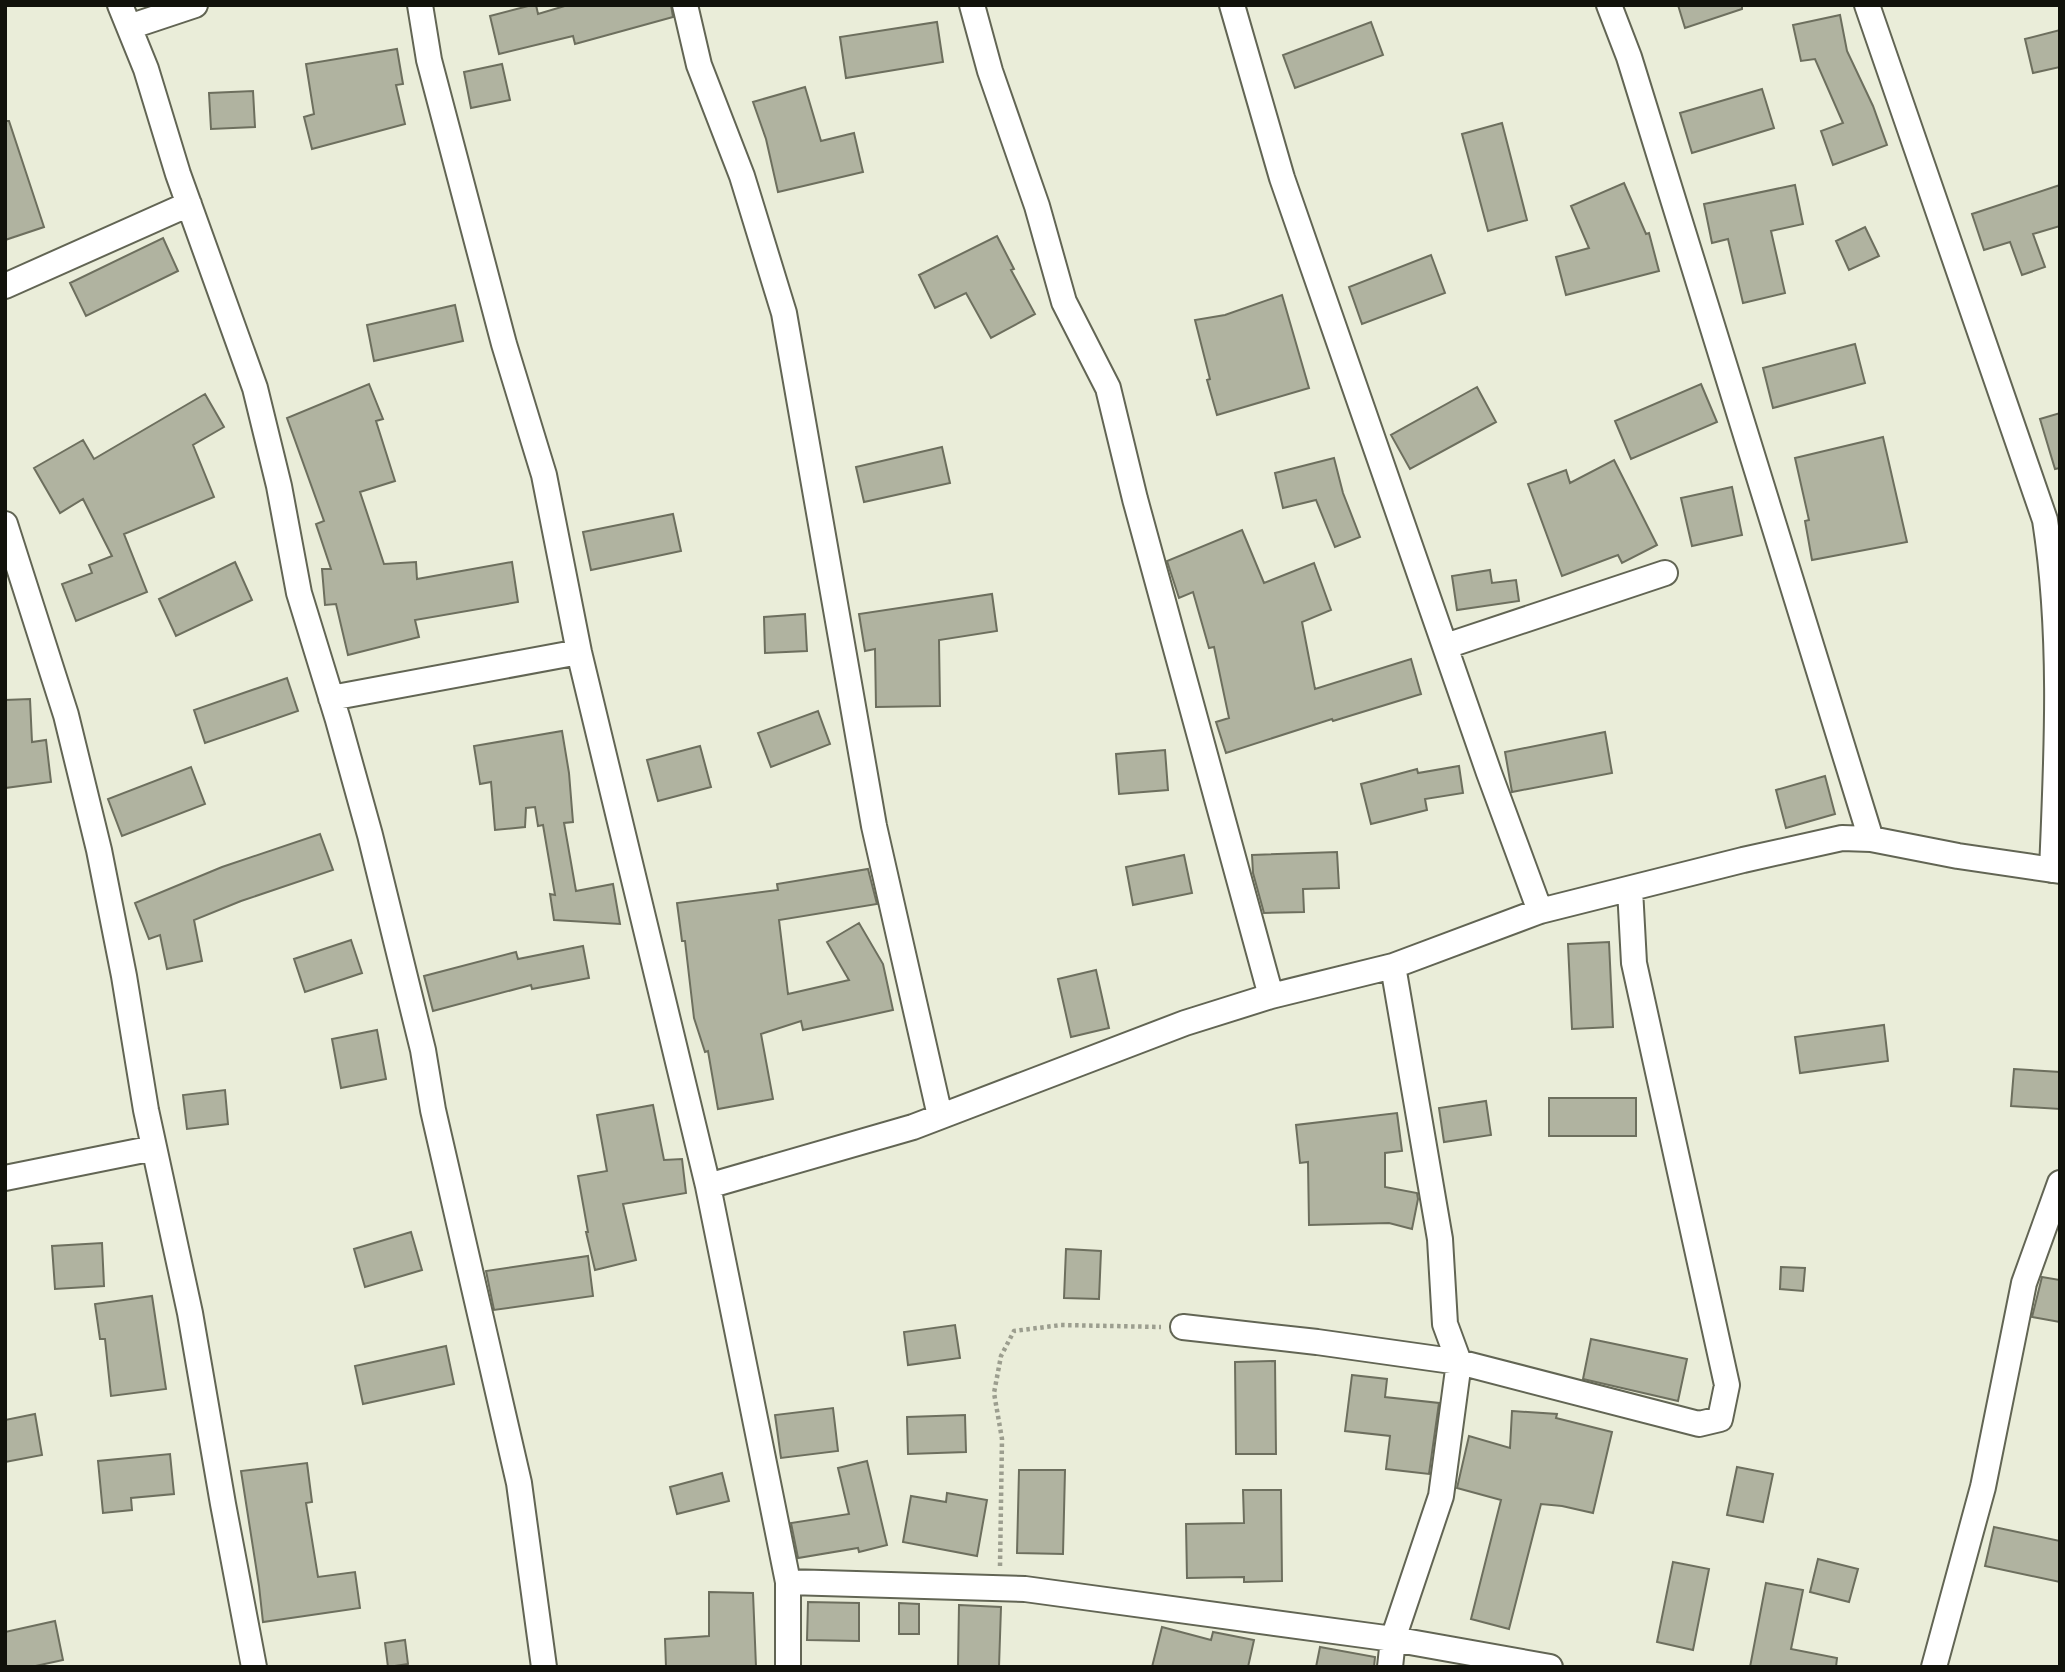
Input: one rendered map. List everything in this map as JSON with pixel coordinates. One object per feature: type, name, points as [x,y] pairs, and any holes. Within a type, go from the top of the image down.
[{"type":"street","points":[[195,5],[125,16],[146,69],[189,204],[255,388],[279,486],[299,593],[370,835],[419,1036],[433,1110],[519,1483],[544,1667]]},
{"type":"street","points":[[420,5],[429,60],[504,344],[544,475],[579,652],[708,1186],[788,1583],[788,1667]]},
{"type":"street","points":[[685,5],[699,65],[742,176],[784,313],[874,826],[940,1116]]},
{"type":"street","points":[[972,5],[990,71],[1037,206],[1064,302],[1108,388],[1135,499],[1271,996]]},
{"type":"street","points":[[1232,5],[1282,178],[1540,911]]},
{"type":"street","points":[[1609,5],[1629,57],[1871,839]]},
{"type":"street","points":[[708,1186],[913,1127],[1185,1023],[1271,996],[1394,966],[1540,911],[1842,838],[1871,839],[1958,856],[2056,870],[2054,586],[2045,520],[1867,5]]},
{"type":"street","points":[[5,286],[189,204]]},
{"type":"street","points":[[5,524],[66,715],[99,850],[155,1148],[190,1313],[254,1667]]},
{"type":"street","points":[[1446,646],[1665,573]]},
{"type":"street","points":[[331,698],[579,652]]},
{"type":"street","points":[[1184,1327],[1460,1362],[1699,1424],[1720,1419],[1727,1385],[1634,963],[1630,889]]},
{"type":"street","points":[[1390,1667],[1393,1639],[1441,1496],[1460,1362],[1444,1324],[1440,1239],[1394,966]]},
{"type":"street","points":[[5,1178],[155,1148]]},
{"type":"street","points":[[1934,1667],[1983,1487],[2024,1283],[2060,1183]]},
{"type":"street","points":[[788,1583],[1025,1588],[1393,1639],[1550,1667]]},
{"type":"path","points":[[999,1588],[1002,1439],[994,1393],[1001,1356],[1014,1331],[1061,1325],[1184,1327]]},
{"type":"building","points":[[536,5],[538,14],[568,5],[671,5],[673,17],[575,44],[573,36],[499,54],[490,16]]},
{"type":"building","points":[[1678,5],[1742,5],[1742,9],[1685,28]]},
{"type":"building","points":[[1840,15],[1847,51],[1873,106],[1887,145],[1833,165],[1821,131],[1843,123],[1815,59],[1801,61],[1793,25]]},
{"type":"building","points":[[937,22],[943,62],[846,78],[840,37]]},
{"type":"building","points":[[1371,22],[1383,55],[1295,88],[1283,55]]},
{"type":"building","points":[[2060,30],[2060,67],[2033,73],[2025,39]]},
{"type":"building","points":[[397,49],[403,84],[396,85],[405,124],[312,149],[304,117],[314,114],[306,64]]},
{"type":"building","points":[[502,64],[510,100],[471,108],[464,72]]},
{"type":"building","points":[[805,87],[821,141],[854,133],[863,172],[778,192],[766,139],[753,102]]},
{"type":"building","points":[[1762,89],[1774,128],[1692,153],[1680,113]]},
{"type":"building","points":[[253,91],[255,127],[211,129],[209,93]]},
{"type":"building","points":[[5,121],[9,121],[44,227],[5,240]]},
{"type":"building","points":[[1502,123],[1527,220],[1488,231],[1462,134]]},
{"type":"building","points":[[1624,183],[1646,234],[1649,233],[1659,271],[1566,295],[1556,257],[1589,248],[1571,206]]},
{"type":"building","points":[[1795,185],[1803,224],[1771,231],[1785,293],[1743,303],[1728,239],[1712,243],[1704,204]]},
{"type":"building","points":[[2060,185],[2060,226],[2033,234],[2045,267],[2022,275],[2010,242],[1984,250],[1972,214]]},
{"type":"building","points":[[1865,227],[1879,256],[1849,270],[1836,241]]},
{"type":"building","points":[[997,236],[1014,269],[1011,270],[1035,314],[991,338],[966,293],[935,308],[919,275]]},
{"type":"building","points":[[163,238],[178,271],[86,316],[70,283]]},
{"type":"building","points":[[1431,255],[1445,293],[1362,324],[1349,287]]},
{"type":"building","points":[[1282,295],[1309,388],[1217,415],[1195,320],[1225,315]]},
{"type":"building","points":[[455,305],[463,341],[374,361],[367,325]]},
{"type":"building","points":[[1855,344],[1865,383],[1773,408],[1763,368]]},
{"type":"building","points":[[369,384],[383,419],[376,421],[395,481],[360,492],[384,564],[416,562],[417,579],[512,562],[518,602],[415,620],[419,637],[348,655],[336,604],[325,605],[322,569],[331,569],[316,524],[324,521],[287,418]]},
{"type":"building","points":[[1701,384],[1717,422],[1631,459],[1615,421]]},
{"type":"building","points":[[1477,387],[1496,422],[1410,469],[1391,435]]},
{"type":"building","points":[[205,394],[224,427],[193,445],[214,497],[124,534],[147,592],[76,621],[62,584],[92,573],[89,565],[112,556],[83,499],[60,513],[34,468],[83,440],[94,459]]},
{"type":"building","points":[[2060,413],[2060,468],[2055,469],[2040,419]]},
{"type":"building","points":[[1883,437],[1907,542],[1812,560],[1805,521],[1809,520],[1795,458]]},
{"type":"building","points":[[942,447],[950,483],[864,502],[856,467]]},
{"type":"building","points":[[1334,458],[1343,493],[1360,537],[1335,547],[1316,500],[1283,508],[1275,473]]},
{"type":"building","points":[[1614,460],[1657,545],[1622,563],[1618,555],[1562,576],[1528,484],[1566,470],[1570,483]]},
{"type":"building","points":[[1732,487],[1742,535],[1692,546],[1681,498]]},
{"type":"building","points":[[673,514],[681,551],[591,570],[583,532]]},
{"type":"building","points":[[1242,530],[1264,583],[1314,563],[1331,610],[1302,622],[1315,689],[1411,659],[1421,694],[1226,753],[1216,722],[1229,718],[1214,647],[1209,648],[1193,592],[1179,598],[1167,561]]},
{"type":"building","points":[[235,562],[252,600],[176,636],[159,599]]},
{"type":"building","points":[[1490,570],[1492,583],[1516,580],[1519,601],[1457,610],[1452,576]]},
{"type":"building","points":[[992,594],[997,631],[939,640],[940,706],[876,707],[875,649],[865,651],[859,614]]},
{"type":"building","points":[[805,614],[807,651],[765,653],[764,617]]},
{"type":"building","points":[[287,678],[298,711],[205,743],[194,710]]},
{"type":"building","points":[[30,699],[32,742],[46,740],[51,782],[5,788],[5,700]]},
{"type":"building","points":[[818,711],[830,744],[771,767],[758,733]]},
{"type":"building","points":[[562,731],[573,822],[564,823],[576,891],[613,884],[620,924],[554,920],[550,894],[555,895],[543,825],[538,826],[535,807],[526,808],[525,827],[495,830],[491,782],[480,784],[474,746]]},
{"type":"building","points":[[1605,732],[1612,773],[1512,792],[1505,752]]},
{"type":"building","points":[[700,746],[711,787],[658,801],[647,760]]},
{"type":"building","points":[[1165,750],[1168,790],[1119,794],[1116,754]]},
{"type":"building","points":[[1459,766],[1463,793],[1425,799],[1427,810],[1371,824],[1361,784],[1417,769],[1418,773]]},
{"type":"building","points":[[191,767],[205,804],[122,836],[108,799]]},
{"type":"building","points":[[1825,776],[1835,814],[1786,828],[1776,790]]},
{"type":"building","points":[[320,834],[333,870],[194,920],[202,961],[167,969],[160,935],[149,939],[135,903],[222,867]]},
{"type":"building","points":[[1337,852],[1339,888],[1303,889],[1304,912],[1264,913],[1253,873],[1252,855]]},
{"type":"building","points":[[1184,855],[1192,893],[1133,905],[1126,867]]},
{"type":"building","points":[[868,869],[877,904],[779,920],[788,994],[849,980],[827,942],[859,923],[883,964],[893,1010],[803,1030],[801,1021],[761,1034],[773,1099],[718,1109],[708,1051],[705,1052],[694,1018],[685,941],[682,941],[677,903],[778,890],[777,884]]},
{"type":"building","points":[[351,940],[362,973],[305,992],[294,959]]},
{"type":"building","points":[[1609,942],[1613,1027],[1572,1029],[1568,944]]},
{"type":"building","points":[[583,946],[589,978],[532,989],[531,985],[433,1011],[424,976],[516,952],[518,959]]},
{"type":"building","points":[[1096,970],[1109,1028],[1071,1037],[1058,979]]},
{"type":"building","points":[[1884,1025],[1888,1061],[1800,1073],[1795,1037]]},
{"type":"building","points":[[377,1030],[386,1079],[341,1088],[332,1039]]},
{"type":"building","points":[[2014,1069],[2060,1072],[2060,1109],[2011,1106]]},
{"type":"building","points":[[225,1090],[228,1124],[187,1129],[183,1095]]},
{"type":"building","points":[[1549,1098],[1636,1098],[1636,1136],[1549,1136]]},
{"type":"building","points":[[1486,1101],[1491,1135],[1444,1142],[1439,1108]]},
{"type":"building","points":[[653,1105],[664,1160],[682,1159],[686,1193],[623,1204],[636,1260],[595,1270],[578,1176],[607,1171],[597,1115]]},
{"type":"building","points":[[1397,1113],[1402,1151],[1385,1153],[1385,1187],[1417,1193],[1412,1229],[1389,1223],[1309,1225],[1308,1162],[1300,1163],[1296,1125]]},
{"type":"building","points":[[411,1232],[422,1270],[365,1287],[354,1249]]},
{"type":"building","points":[[102,1243],[104,1286],[55,1289],[52,1246]]},
{"type":"building","points":[[1066,1249],[1101,1251],[1099,1299],[1064,1298]]},
{"type":"building","points":[[588,1256],[593,1296],[494,1310],[486,1271]]},
{"type":"building","points":[[1781,1267],[1805,1268],[1803,1291],[1780,1289]]},
{"type":"building","points":[[2042,1277],[2060,1280],[2060,1322],[2032,1317]]},
{"type":"building","points":[[152,1296],[166,1389],[111,1396],[105,1339],[100,1339],[95,1304]]},
{"type":"building","points":[[955,1325],[960,1358],[908,1365],[904,1332]]},
{"type":"building","points":[[1591,1339],[1687,1359],[1678,1401],[1583,1379]]},
{"type":"building","points":[[446,1346],[454,1384],[363,1404],[355,1366]]},
{"type":"building","points":[[1275,1361],[1276,1454],[1236,1454],[1235,1362]]},
{"type":"building","points":[[1352,1375],[1387,1379],[1385,1397],[1439,1403],[1429,1474],[1386,1469],[1390,1436],[1345,1431]]},
{"type":"building","points":[[833,1408],[838,1451],[781,1458],[775,1415]]},
{"type":"building","points":[[1512,1411],[1557,1414],[1556,1418],[1612,1432],[1593,1513],[1541,1504],[1509,1629],[1471,1619],[1501,1500],[1457,1488],[1469,1436],[1510,1448]]},
{"type":"building","points":[[35,1414],[42,1455],[5,1462],[5,1420]]},
{"type":"building","points":[[965,1415],[966,1452],[908,1454],[907,1417]]},
{"type":"building","points":[[170,1454],[174,1494],[131,1498],[132,1510],[103,1513],[98,1461]]},
{"type":"building","points":[[867,1461],[887,1545],[859,1552],[858,1548],[798,1558],[791,1523],[849,1514],[838,1468]]},
{"type":"building","points":[[307,1463],[312,1502],[306,1503],[318,1577],[355,1572],[360,1608],[263,1622],[241,1471]]},
{"type":"building","points":[[1737,1467],[1773,1474],[1763,1522],[1727,1515]]},
{"type":"building","points":[[1019,1470],[1065,1470],[1063,1554],[1017,1553]]},
{"type":"building","points":[[722,1473],[729,1501],[677,1514],[670,1487]]},
{"type":"building","points":[[1243,1490],[1281,1490],[1282,1581],[1244,1582],[1244,1577],[1187,1578],[1186,1524],[1244,1523]]},
{"type":"building","points":[[947,1493],[987,1500],[977,1556],[903,1542],[911,1496],[946,1502]]},
{"type":"building","points":[[1994,1527],[2060,1541],[2060,1582],[1985,1566]]},
{"type":"building","points":[[1818,1559],[1858,1569],[1849,1602],[1810,1592]]},
{"type":"building","points":[[1673,1562],[1709,1569],[1693,1650],[1657,1642]]},
{"type":"building","points":[[1766,1583],[1803,1590],[1791,1649],[1837,1658],[1836,1667],[1750,1667]]},
{"type":"building","points":[[709,1592],[753,1593],[756,1667],[666,1667],[665,1639],[709,1636]]},
{"type":"building","points":[[808,1602],[859,1603],[859,1641],[807,1640]]},
{"type":"building","points":[[899,1603],[919,1604],[919,1634],[899,1634]]},
{"type":"building","points":[[959,1605],[1001,1607],[999,1667],[958,1667]]},
{"type":"building","points":[[55,1621],[63,1660],[31,1667],[5,1667],[5,1632]]},
{"type":"building","points":[[1162,1627],[1211,1640],[1213,1632],[1254,1640],[1248,1667],[1152,1667]]},
{"type":"building","points":[[405,1640],[408,1664],[388,1667],[385,1643]]},
{"type":"building","points":[[1320,1647],[1375,1657],[1374,1667],[1316,1667]]}]
